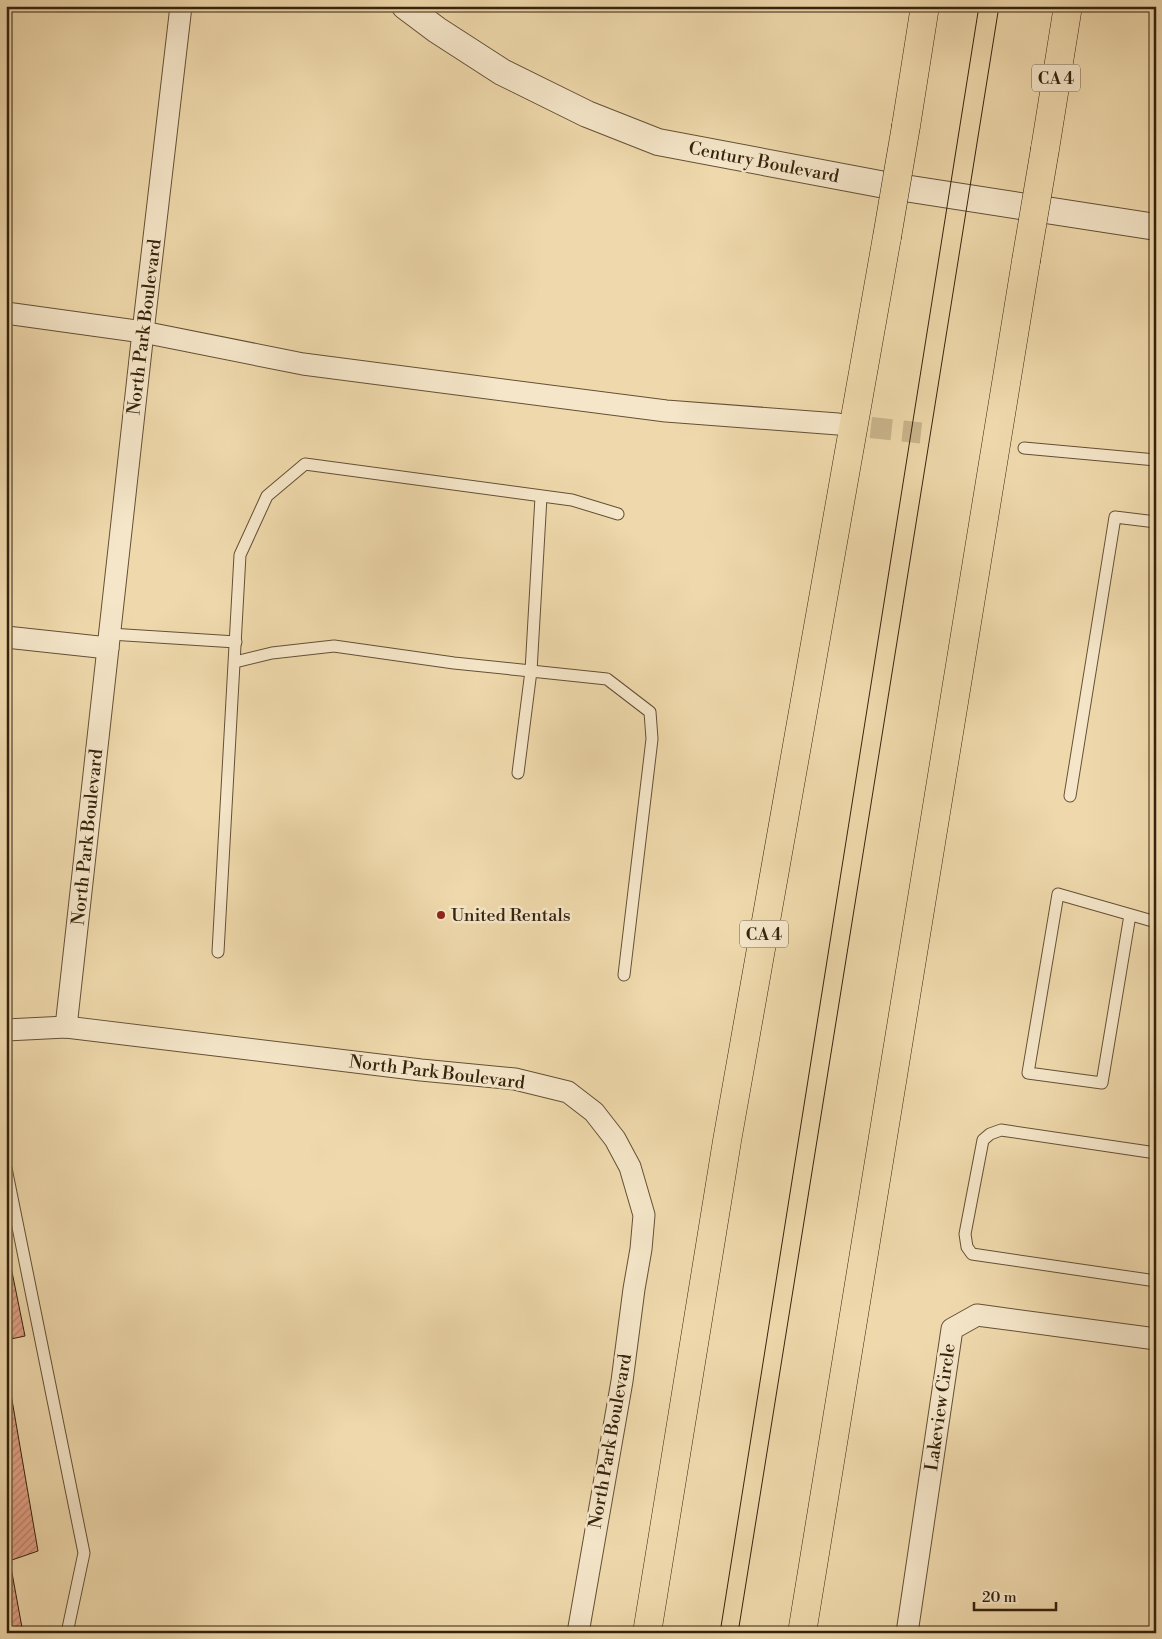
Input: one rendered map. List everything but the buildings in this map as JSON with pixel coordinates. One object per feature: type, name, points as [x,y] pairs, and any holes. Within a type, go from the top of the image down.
[{"type":"highway","name":"CA 4","points":[[647,1633],[729,1131],[887,237],[925,6]]},
{"type":"highway","name":"CA 4","points":[[802,1633],[1068,6]]},
{"type":"street","name":"North Park Boulevard","points":[[66,1027],[181,6]]},
{"type":"street","name":"Century Boulevard","points":[[405,6],[502,72],[587,114],[658,142],[885,185],[1156,227]]},
{"type":"street","points":[[6,313],[143,332],[303,364],[666,411],[838,424]]},
{"type":"street","points":[[6,637],[109,641]]},
{"type":"street","name":"North Park Boulevard","points":[[6,1030],[66,1027],[411,1069],[515,1078],[568,1092],[594,1112],[615,1139],[630,1168],[644,1215],[622,1381],[578,1633]]},
{"type":"street","name":"Lakeview Circle","points":[[907,1633],[952,1329],[977,1315],[1156,1339]]},
{"type":"lane","points":[[1024,448],[1156,460]]},
{"type":"lane","points":[[218,952],[240,555],[267,496],[305,464],[572,500],[618,514]]},
{"type":"lane","points":[[518,773],[531,671],[540,497]]},
{"type":"lane","points":[[1070,796],[1115,518],[1156,522]]},
{"type":"lane","points":[[109,641],[236,642]]},
{"type":"lane","points":[[235,662],[272,653],[334,646],[454,663],[607,679],[650,712],[652,740],[624,976]]},
{"type":"lane","points":[[1130,915],[1102,1083],[1028,1073],[1058,894],[1156,922]]},
{"type":"lane","points":[[1156,1153],[1001,1130],[990,1134],[984,1140],[965,1234],[967,1247],[972,1254],[1156,1281]]},
{"type":"lane","points":[[6,1168],[84,1553],[67,1633]]},
{"type":"tunnel","points":[[839,424],[921,433]]},
{"type":"tram line","points":[[720,1633],[979,6]]},
{"type":"tram line","points":[[738,1633],[999,6]]},
{"type":"place","name":"United Rentals","points":[[441,915]]}]
